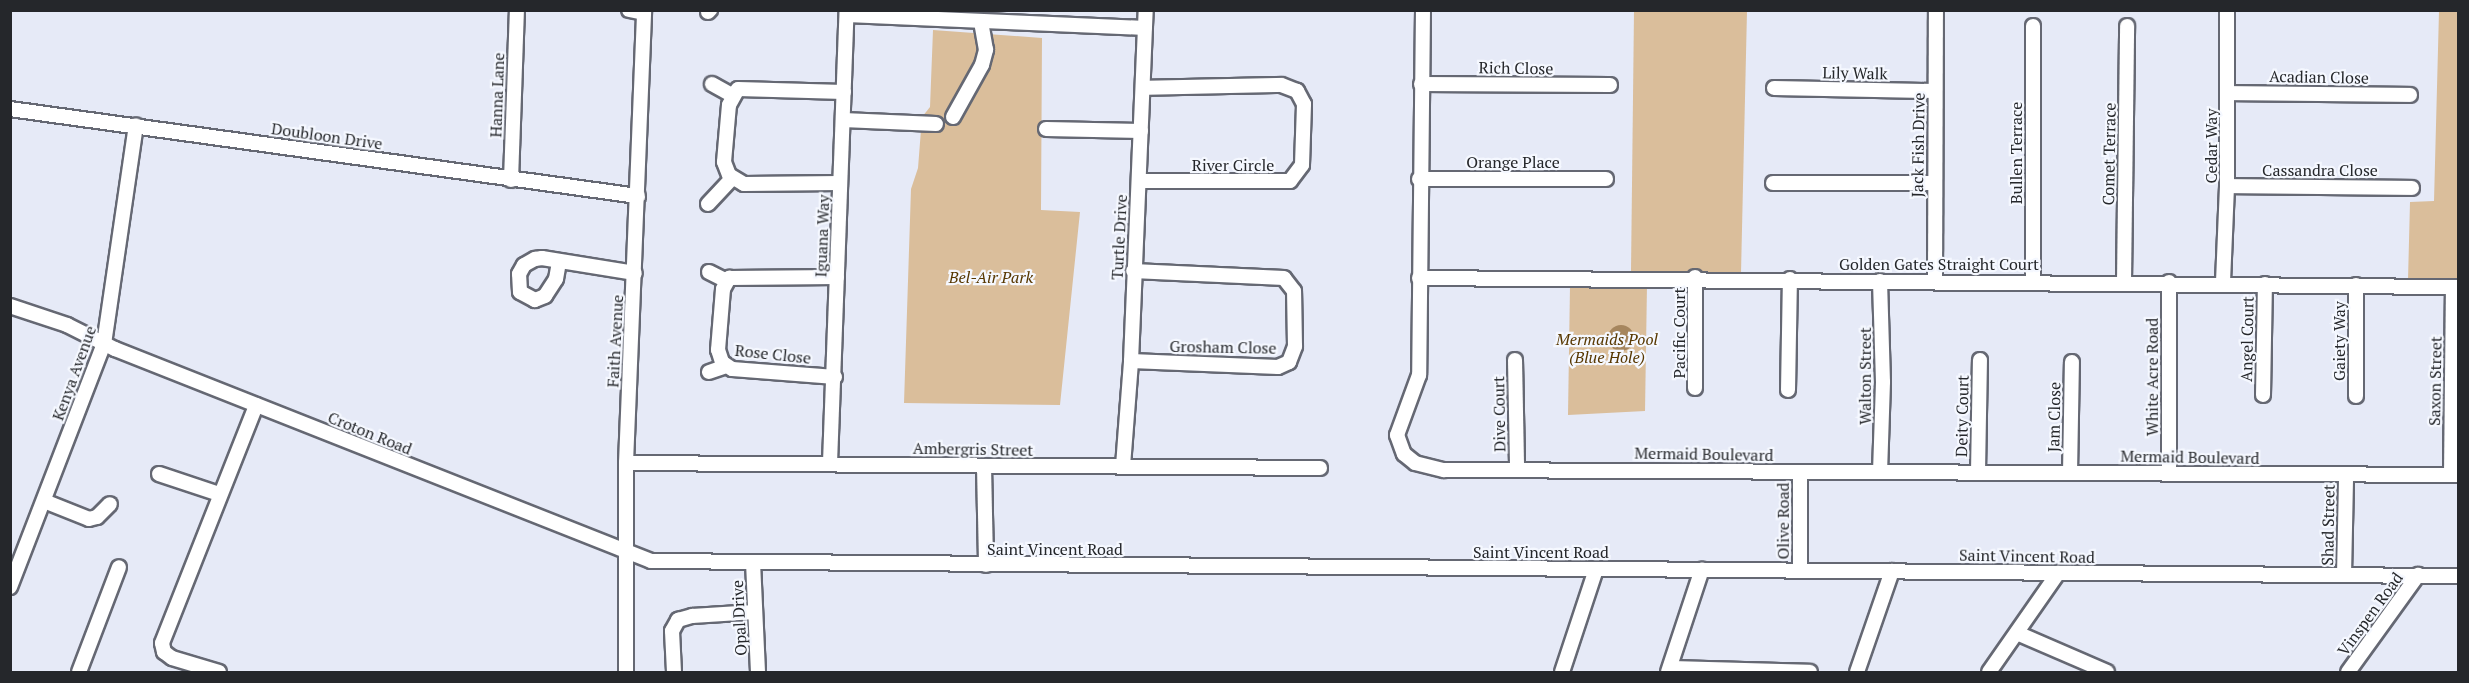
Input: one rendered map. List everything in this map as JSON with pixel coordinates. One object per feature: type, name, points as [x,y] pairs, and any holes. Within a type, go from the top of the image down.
[{"type":"street","name":"Hanna Lane","points":[[511,180],[517,10]]},
{"type":"street","points":[[629,10],[644,12]]},
{"type":"street","name":"Turtle Drive","points":[[1123,466],[1131,361],[1133,271],[1146,10]]},
{"type":"street","name":"Mermaid Boulevard","points":[[1423,10],[1419,179],[1419,375],[1398,430],[1400,448],[1415,463],[1437,470],[2070,473],[2169,471],[2346,476],[2455,475]]},
{"type":"street","name":"Jack Fish Drive","points":[[1935,280],[1933,183],[1936,10]]},
{"type":"street","name":"Cedar Way","points":[[2223,282],[2227,186],[2227,10]]},
{"type":"street","name":"Faith Avenue","points":[[626,672],[624,552],[626,463],[644,12]]},
{"type":"street","points":[[847,13],[946,15],[981,21],[1047,17],[1145,28]]},
{"type":"street","name":"Iguana Way","points":[[830,463],[847,13]]},
{"type":"street","points":[[953,117],[982,65],[986,50],[981,21]]},
{"type":"street","name":"Comet Terrace","points":[[2124,282],[2127,26]]},
{"type":"street","name":"Bullen Terrace","points":[[2033,27],[2033,280]]},
{"type":"street","points":[[711,84],[732,95]]},
{"type":"street","name":"Rich Close","points":[[1421,84],[1610,85]]},
{"type":"street","name":"River Circle","points":[[1139,181],[1290,181],[1302,165],[1304,104],[1297,91],[1281,85],[1143,88]]},
{"type":"street","points":[[732,95],[746,87],[844,92]]},
{"type":"street","name":"Lily Walk","points":[[1774,88],[1935,91]]},
{"type":"street","name":"Acadian Close","points":[[2228,93],[2410,95]]},
{"type":"street","points":[[732,95],[724,162],[732,178],[747,184],[840,183]]},
{"type":"street","name":"Doubloon Drive","points":[[10,109],[638,196]]},
{"type":"street","points":[[843,120],[936,124]]},
{"type":"street","name":"Kenya Avenue","points":[[10,586],[104,344],[136,125]]},
{"type":"street","points":[[1046,129],[1141,131]]},
{"type":"street","points":[[708,204],[732,178]]},
{"type":"street","name":"Orange Place","points":[[1419,179],[1606,179]]},
{"type":"street","points":[[1773,183],[1933,183]]},
{"type":"street","name":"Cassandra Close","points":[[2227,186],[2412,188]]},
{"type":"street","points":[[559,262],[635,273]]},
{"type":"street","name":"Grosham Close","points":[[1131,361],[1278,367],[1289,362],[1295,346],[1293,288],[1281,277],[1133,271]]},
{"type":"street","points":[[709,272],[727,280],[741,276],[837,277]]},
{"type":"street","name":"Golden Gates Straight Court","points":[[1419,278],[1695,277],[1880,281],[2223,282],[2456,287]]},
{"type":"street","name":"Pacific Court","points":[[1695,277],[1695,388]]},
{"type":"street","points":[[1788,390],[1790,279]]},
{"type":"street","name":"Rose Close","points":[[727,280],[718,350],[726,366],[835,377]]},
{"type":"street","name":"Walton Street","points":[[1880,281],[1883,382],[1880,472]]},
{"type":"street","name":"White Acre Road","points":[[2169,282],[2169,471]]},
{"type":"street","name":"Angel Court","points":[[2263,395],[2265,284]]},
{"type":"street","name":"Gaiety Way","points":[[2356,285],[2356,396]]},
{"type":"street","name":"Saxon Street","points":[[2455,475],[2456,287]]},
{"type":"street","name":"Croton Road","points":[[12,312],[67,325],[104,344],[624,552]]},
{"type":"street","name":"Dive Court","points":[[1515,360],[1517,469]]},
{"type":"street","name":"Deity Court","points":[[1978,472],[1980,360]]},
{"type":"street","name":"Jam Close","points":[[2070,473],[2072,362]]},
{"type":"street","points":[[709,372],[726,366]]},
{"type":"street","points":[[219,672],[172,658],[162,645],[219,494],[256,405]]},
{"type":"street","name":"Ambergris Street","points":[[626,463],[1320,468]]},
{"type":"street","points":[[984,466],[986,565]]},
{"type":"street","name":"Olive Road","points":[[1800,472],[1800,570]]},
{"type":"street","points":[[159,474],[219,494]]},
{"type":"street","name":"Shad Street","points":[[2344,575],[2346,476]]},
{"type":"street","points":[[44,501],[89,519],[97,518],[110,504]]},
{"type":"street","name":"Saint Vincent Road","points":[[624,552],[657,562],[2458,576]]},
{"type":"street","name":"Opal Drive","points":[[753,562],[758,672]]},
{"type":"street","points":[[79,672],[118,567]]},
{"type":"street","points":[[1562,672],[1596,569]]},
{"type":"street","points":[[1702,569],[1669,670],[1810,672]]},
{"type":"street","points":[[1857,672],[1892,571]]},
{"type":"street","points":[[1989,672],[2058,573]]},
{"type":"street","name":"Vinspen Road","points":[[2355,670],[2418,575]]},
{"type":"street","points":[[674,672],[672,631],[678,620],[692,615],[755,612]]},
{"type":"street","points":[[2018,633],[2106,672]]},
{"type":"green space","points":[[1634,11],[1747,11],[1741,273],[1631,271]]},
{"type":"green space","points":[[2439,11],[2458,11],[2458,281],[2408,280],[2410,202],[2434,201]]},
{"type":"green space","name":"Bel-Air Park","points":[[933,30],[1042,38],[1041,210],[1080,212],[1060,405],[904,403],[911,189],[918,168],[922,117],[930,107]]},
{"type":"green space","name":"Mermaids Pool (Blue Hole)","points":[[1647,285],[1645,411],[1568,415],[1570,286]]},
{"type":"shaded area","points":[[1621,325],[1630,329],[1634,338],[1630,347],[1621,351],[1612,347],[1608,338],[1612,329]]}]
